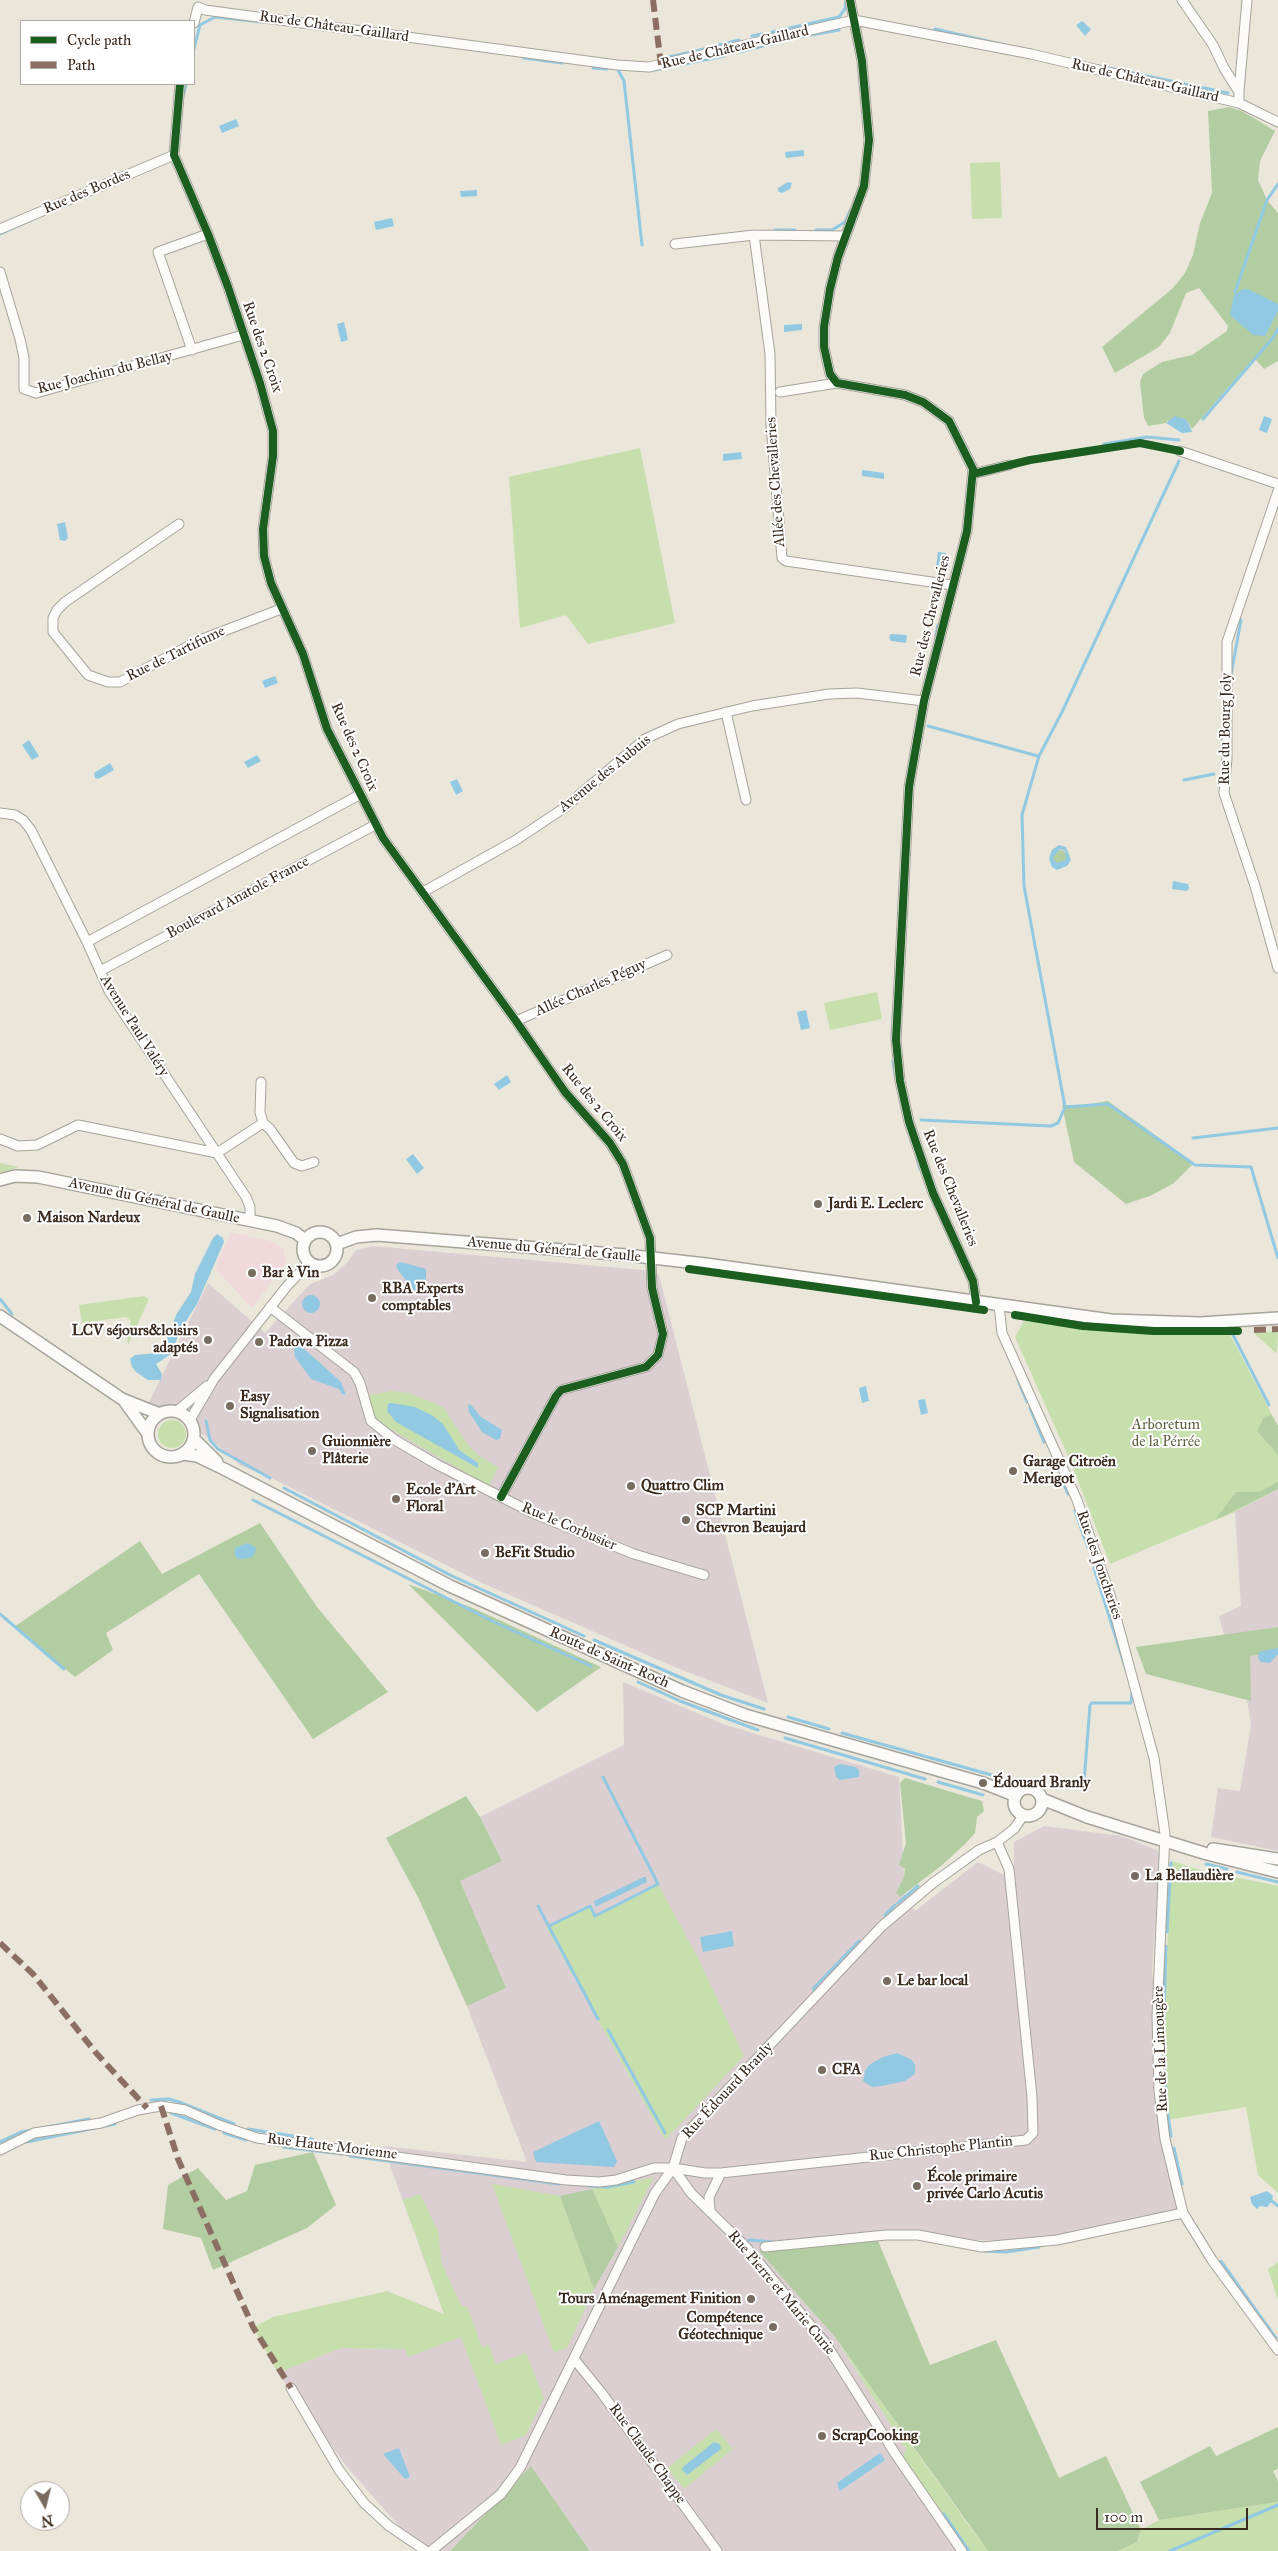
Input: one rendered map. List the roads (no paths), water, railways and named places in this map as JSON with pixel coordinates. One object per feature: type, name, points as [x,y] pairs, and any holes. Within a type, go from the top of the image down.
[{"type":"street","points":[[837,383],[830,374],[824,347],[824,327],[830,289],[864,186],[869,140],[865,79],[859,39],[850,0]]},
{"type":"street","points":[[1182,0],[1213,44],[1224,68],[1239,92]]},
{"type":"street","points":[[1239,103],[1247,0]]},
{"type":"street","name":"Rue de Château-Gaillard","points":[[198,3],[205,10],[617,65],[649,67],[854,20],[1031,54],[1239,103],[1278,122]]},
{"type":"street","name":"Rue de Château-Gaillard","points":[[195,20],[198,3]]},
{"type":"street","points":[[174,156],[180,85]]},
{"type":"street","name":"Rue des Bordes","points":[[0,228],[174,156]]},
{"type":"street","name":"Rue des 2 Croix","points":[[174,156],[208,234],[265,398],[273,431],[273,456],[263,544],[271,583],[302,654],[327,729],[375,825],[565,1092],[610,1143],[624,1164],[650,1238],[652,1288],[663,1334],[658,1355],[646,1367],[562,1390],[556,1396],[501,1497]]},
{"type":"street","points":[[192,350],[158,252],[208,234]]},
{"type":"street","points":[[675,244],[754,234],[846,236]]},
{"type":"street","name":"Allée des Chevalleries","points":[[754,234],[770,354],[771,424],[782,558],[786,561],[952,585]]},
{"type":"street","name":"Rue Joachim du Bellay","points":[[0,272],[24,358],[24,389],[36,393],[243,335]]},
{"type":"street","name":"Rue des Chevalleries","points":[[780,392],[837,383],[905,395],[923,402],[949,421],[969,458],[973,474],[967,531],[924,701],[910,787],[896,1054],[909,1122],[933,1193],[973,1282],[976,1302]]},
{"type":"street","points":[[1180,451],[1278,484]]},
{"type":"street","points":[[973,474],[1009,465]]},
{"type":"street","name":"Rue du Bourg Joly","points":[[1278,491],[1227,642],[1227,758],[1224,793],[1255,886],[1278,968]]},
{"type":"street","name":"Rue de Tartifume","points":[[179,524],[56,610],[53,618],[53,632],[88,675],[108,682],[120,682],[200,640],[281,609]]},
{"type":"street","name":"Avenue des Aubuis","points":[[423,892],[516,840],[564,808],[645,739],[660,730],[726,712],[829,694],[867,694],[924,701]]},
{"type":"street","points":[[726,712],[746,800]]},
{"type":"street","points":[[87,942],[359,795]]},
{"type":"street","name":"Avenue Paul Valéry","points":[[0,814],[15,815],[23,820],[31,830],[87,942],[109,991],[249,1202],[250,1220]]},
{"type":"street","name":"Boulevard Anatole France","points":[[100,971],[375,825]]},
{"type":"street","name":"Allée Charles Péguy","points":[[516,1021],[667,955]]},
{"type":"street","points":[[261,1082],[260,1112],[263,1123],[270,1129],[294,1163],[302,1166],[314,1162]]},
{"type":"street","points":[[0,1139],[18,1146],[37,1145],[78,1125],[217,1153],[263,1123]]},
{"type":"street","name":"Avenue du Général de Gaulle","points":[[0,1180],[15,1176],[38,1177],[250,1220],[296,1233],[305,1240]]},
{"type":"street","points":[[320,1232],[330,1235],[337,1244],[335,1258],[328,1265],[318,1266],[309,1262],[303,1250],[305,1240],[320,1232]]},
{"type":"street","name":"Avenue du Général de Gaulle","points":[[337,1244],[356,1237],[377,1235],[652,1258],[1095,1318],[1154,1323],[1200,1323],[1278,1318]]},
{"type":"street","points":[[190,1420],[214,1379],[270,1307],[309,1262]]},
{"type":"street","name":"Rue des Joncheries","points":[[999,1305],[1002,1332],[1077,1500],[1110,1595],[1154,1758],[1165,1838]]},
{"type":"street","name":"Rue le Corbusier","points":[[270,1307],[354,1372],[363,1390],[368,1416],[382,1432],[436,1464],[572,1530],[634,1554],[704,1575]]},
{"type":"street","points":[[0,1316],[122,1399],[160,1414]]},
{"type":"street","points":[[176,1411],[190,1420],[195,1433],[194,1440],[188,1451],[183,1454],[167,1457],[159,1454],[149,1442],[148,1434],[151,1422],[160,1414],[176,1411],[214,1379]]},
{"type":"street","points":[[122,1399],[140,1420],[148,1434]]},
{"type":"street","name":"Route de Saint-Roch","points":[[194,1440],[224,1469]]},
{"type":"street","name":"Route de Saint-Roch","points":[[183,1454],[197,1456],[224,1469],[450,1586],[682,1691],[745,1715],[983,1783],[1016,1796]]},
{"type":"street","points":[[1041,1805],[1033,1816],[1023,1816],[1016,1810],[1016,1796],[1023,1789],[1032,1789],[1041,1805],[1165,1838],[1207,1854],[1278,1872]]},
{"type":"street","name":"Rue Édouard Branly","points":[[431,2551],[501,2494],[511,2483],[655,2193],[673,2168],[682,2138],[882,1926],[933,1883],[979,1850],[997,1842],[1014,1829],[1023,1816]]},
{"type":"street","name":"Rue de la Limougère","points":[[1165,1838],[1157,2016],[1159,2091],[1165,2140],[1183,2213],[1212,2260],[1278,2350]]},
{"type":"street","name":"Rue Christophe Plantin","points":[[673,2168],[704,2173],[721,2173],[1026,2140],[1033,2133],[1034,2120],[1009,1869],[997,1842]]},
{"type":"street","points":[[1192,1848],[1278,1859]]},
{"type":"street","name":"Rue Haute Morienne","points":[[0,2150],[34,2132],[101,2124],[138,2110],[172,2106],[257,2138],[566,2180],[598,2182],[616,2180],[654,2168],[673,2168]]},
{"type":"street","name":"Rue Pierre et Marie Curie","points":[[673,2168],[691,2193],[747,2248],[826,2344],[896,2455],[962,2551]]},
{"type":"street","points":[[710,2211],[709,2197],[721,2173]]},
{"type":"street","points":[[765,2247],[886,2235],[918,2235],[982,2247],[1057,2240],[1183,2213]]},
{"type":"street","name":"Rue Claude Chappe","points":[[574,2359],[601,2392],[717,2551]]},
{"type":"street","points":[[291,2388],[339,2470],[364,2503],[389,2526],[426,2551]]},
{"type":"water","points":[[1082,21],[1091,29],[1085,36],[1076,25]]},
{"type":"water","points":[[236,119],[239,126],[222,133],[219,126]]},
{"type":"water","points":[[804,150],[804,156],[786,158],[785,152]]},
{"type":"water","points":[[788,182],[792,183],[790,189],[782,193],[778,191],[778,188]]},
{"type":"water","points":[[477,190],[477,196],[461,197],[460,191]]},
{"type":"water","points":[[392,218],[394,226],[376,230],[374,222]]},
{"type":"water","points":[[1243,289],[1248,289],[1278,304],[1278,311],[1265,336],[1253,335],[1230,315],[1234,295]]},
{"type":"water","points":[[344,322],[348,340],[341,342],[337,324]]},
{"type":"water","points":[[802,324],[802,330],[784,332],[784,325]]},
{"type":"water","points":[[1175,416],[1187,420],[1192,432],[1182,433],[1166,423]]},
{"type":"water","points":[[1264,416],[1272,419],[1267,433],[1259,430]]},
{"type":"water","points":[[741,452],[742,459],[723,461],[723,454]]},
{"type":"water","points":[[862,470],[884,473],[884,479],[862,476]]},
{"type":"water","points":[[65,522],[68,538],[65,541],[60,540],[57,524]]},
{"type":"water","points":[[938,552],[946,553],[944,568],[936,567]]},
{"type":"water","points":[[891,634],[907,635],[906,643],[891,641],[889,637]]},
{"type":"water","points":[[275,676],[278,683],[265,688],[262,681]]},
{"type":"water","points":[[29,740],[39,756],[32,760],[22,745]]},
{"type":"water","points":[[257,755],[261,761],[248,768],[244,762]]},
{"type":"water","points":[[110,763],[114,770],[98,779],[95,778],[94,773]]},
{"type":"water","points":[[457,779],[463,791],[456,795],[450,782]]},
{"type":"water","points":[[1059,845],[1066,847],[1071,860],[1067,866],[1057,870],[1052,867],[1049,858],[1052,850]],"holes":[[[1060,849],[1065,851],[1066,860],[1056,863],[1053,857]]]},
{"type":"water","points":[[1173,881],[1188,884],[1189,888],[1187,891],[1172,889]]},
{"type":"water","points":[[806,1010],[810,1028],[801,1030],[797,1012]]},
{"type":"water","points":[[507,1075],[511,1082],[499,1090],[494,1084]]},
{"type":"water","points":[[413,1154],[424,1168],[417,1174],[406,1159]]},
{"type":"water","points":[[217,1234],[223,1238],[224,1242],[197,1304],[181,1329],[171,1354],[156,1364],[162,1374],[161,1380],[148,1380],[136,1372],[132,1367],[130,1359],[135,1355],[157,1353],[164,1347],[176,1315],[191,1292],[195,1274],[213,1238]]},
{"type":"water","points":[[401,1262],[426,1269],[426,1290],[418,1293],[413,1290],[398,1270],[396,1265]]},
{"type":"water","points":[[311,1295],[317,1298],[320,1304],[317,1310],[311,1313],[305,1310],[302,1304],[305,1298]]},
{"type":"water","points":[[293,1343],[300,1345],[341,1382],[346,1395],[342,1394],[339,1389],[311,1379],[295,1357]]},
{"type":"water","points":[[866,1386],[869,1401],[862,1403],[859,1388]]},
{"type":"water","points":[[925,1399],[928,1413],[921,1415],[918,1400]]},
{"type":"water","points":[[388,1404],[415,1407],[433,1416],[443,1424],[459,1450],[478,1463],[478,1468],[396,1422],[387,1411]]},
{"type":"water","points":[[468,1404],[481,1417],[502,1430],[500,1439],[496,1440],[482,1432],[469,1412]]},
{"type":"water","points":[[248,1543],[256,1548],[255,1553],[251,1558],[238,1559],[235,1556],[235,1548]]},
{"type":"water","points":[[1278,1648],[1278,1654],[1270,1663],[1261,1662],[1258,1658],[1259,1652]]},
{"type":"water","points":[[840,1764],[856,1767],[859,1770],[859,1777],[840,1780],[836,1777],[834,1767]]},
{"type":"water","points":[[646,1877],[647,1882],[595,1907],[594,1901]]},
{"type":"water","points":[[732,1931],[734,1946],[703,1952],[700,1937]]},
{"type":"water","points":[[897,2053],[912,2060],[915,2065],[915,2074],[905,2081],[882,2086],[872,2087],[863,2081],[865,2071],[869,2065],[883,2057]]},
{"type":"water","points":[[599,2121],[617,2161],[614,2167],[536,2162],[533,2152]]},
{"type":"water","points":[[1267,2191],[1273,2196],[1272,2201],[1267,2207],[1260,2206],[1257,2209],[1252,2204],[1250,2197]]},
{"type":"water","points":[[714,2442],[720,2444],[721,2449],[687,2475],[682,2470],[683,2467]]},
{"type":"water","points":[[399,2448],[410,2477],[405,2479],[383,2454]]},
{"type":"water","points":[[880,2453],[885,2460],[840,2491],[837,2483]]},
{"type":"waterway","points":[[772,32],[839,17],[845,9],[846,0]]},
{"type":"waterway","points":[[195,45],[200,25],[215,17],[262,22]]},
{"type":"waterway","points":[[935,29],[1005,45]]},
{"type":"waterway","points":[[794,38],[839,30]]},
{"type":"waterway","points":[[752,36],[762,34]]},
{"type":"waterway","points":[[719,45],[739,40]]},
{"type":"waterway","points":[[739,52],[783,41]]},
{"type":"waterway","points":[[669,57],[704,49]]},
{"type":"waterway","points":[[650,71],[724,56]]},
{"type":"waterway","points":[[524,58],[562,63]]},
{"type":"waterway","points":[[593,68],[607,69]]},
{"type":"waterway","points":[[1109,68],[1228,93]]},
{"type":"waterway","points":[[618,70],[624,81],[642,245]]},
{"type":"waterway","points":[[183,97],[186,85]]},
{"type":"waterway","points":[[1235,292],[1267,200],[1278,184]]},
{"type":"waterway","points":[[816,230],[832,230],[845,222],[851,209]]},
{"type":"waterway","points":[[0,234],[36,218]]},
{"type":"waterway","points":[[775,230],[795,230]]},
{"type":"waterway","points":[[1203,419],[1272,339],[1278,329]]},
{"type":"waterway","points":[[1104,444],[1147,437],[1179,440]]},
{"type":"waterway","points":[[1179,461],[1062,712],[1039,756],[1022,815],[1024,886],[1065,1107],[1108,1104],[1195,1165],[1251,1167],[1278,1258]]},
{"type":"waterway","points":[[1231,675],[1241,620]]},
{"type":"waterway","points":[[936,635],[938,625]]},
{"type":"waterway","points":[[928,726],[1038,756]]},
{"type":"waterway","points":[[1184,780],[1214,774]]},
{"type":"waterway","points":[[892,1038],[893,1015]]},
{"type":"waterway","points":[[893,1061],[895,1075]]},
{"type":"waterway","points":[[921,1120],[1051,1126],[1058,1123],[1065,1107]]},
{"type":"waterway","points":[[1193,1138],[1278,1128]]},
{"type":"waterway","points":[[917,1159],[920,1169]]},
{"type":"waterway","points":[[0,1299],[12,1314]]},
{"type":"waterway","points":[[1232,1333],[1269,1405]]},
{"type":"waterway","points":[[1018,1380],[1027,1402]]},
{"type":"waterway","points":[[1030,1408],[1044,1442]]},
{"type":"waterway","points":[[206,1421],[210,1440],[218,1449],[270,1478]]},
{"type":"waterway","points":[[1060,1476],[1068,1494]]},
{"type":"waterway","points":[[284,1488],[452,1576],[584,1636]]},
{"type":"waterway","points":[[253,1500],[492,1621],[591,1666]]},
{"type":"waterway","points":[[1075,1511],[1088,1548]]},
{"type":"waterway","points":[[1094,1568],[1126,1670]]},
{"type":"waterway","points":[[0,1614],[64,1669]]},
{"type":"waterway","points":[[594,1640],[721,1695],[764,1709]]},
{"type":"waterway","points":[[638,1682],[680,1701],[758,1730]]},
{"type":"waterway","points":[[1084,1782],[1090,1705],[1092,1703],[1131,1703],[1132,1693]]},
{"type":"waterway","points":[[788,1717],[829,1729]]},
{"type":"waterway","points":[[842,1733],[995,1776]]},
{"type":"waterway","points":[[785,1738],[925,1779]]},
{"type":"waterway","points":[[549,1926],[590,1906],[595,1916],[658,1884],[603,1777]]},
{"type":"waterway","points":[[938,1782],[983,1795]]},
{"type":"waterway","points":[[1167,1932],[1171,1863]]},
{"type":"waterway","points":[[1206,1864],[1227,1869]]},
{"type":"waterway","points":[[1237,1872],[1278,1882]]},
{"type":"waterway","points":[[898,1903],[918,1886]]},
{"type":"waterway","points":[[885,1915],[895,1905]]},
{"type":"waterway","points":[[538,1906],[598,2019]]},
{"type":"waterway","points":[[813,1989],[859,1941]]},
{"type":"waterway","points":[[1166,1946],[1163,2045],[1171,2136]]},
{"type":"waterway","points":[[608,2030],[665,2133]]},
{"type":"waterway","points":[[151,2100],[169,2099],[234,2124]]},
{"type":"waterway","points":[[171,2113],[215,2129]]},
{"type":"waterway","points":[[0,2142],[21,2132],[89,2119]]},
{"type":"waterway","points":[[26,2142],[115,2124]]},
{"type":"waterway","points":[[248,2129],[312,2139]]},
{"type":"waterway","points":[[224,2133],[246,2140]]},
{"type":"waterway","points":[[283,2147],[342,2154]]},
{"type":"waterway","points":[[1174,2148],[1182,2184]]},
{"type":"waterway","points":[[350,2156],[559,2184]]},
{"type":"waterway","points":[[588,2186],[608,2187],[634,2182]]},
{"type":"waterway","points":[[1272,2201],[1278,2206]]},
{"type":"waterway","points":[[749,2240],[773,2242]]},
{"type":"waterway","points":[[983,2251],[1006,2252],[1039,2247]]},
{"type":"waterway","points":[[1221,2261],[1276,2338]]},
{"type":"waterway","points":[[1170,2551],[1278,2505]]},
{"type":"waterway","points":[[944,2514],[969,2551]]},
{"type":"place","name":"Jardi E. Leclerc","points":[[818,1204]]},
{"type":"place","name":"Maison Nardeux","points":[[27,1218]]},
{"type":"place","name":"Bar à Vin","points":[[252,1273]]},
{"type":"place","name":"RBA Experts comptables","points":[[372,1298]]},
{"type":"place","name":"LCV séjours&loisirs adaptés","points":[[208,1340]]},
{"type":"place","name":"Padova Pizza","points":[[259,1342]]},
{"type":"place","name":"Easy Signalisation","points":[[230,1406]]},
{"type":"place","name":"Guionnière Plâterie","points":[[312,1451]]},
{"type":"place","name":"Garage Citroën Merigot","points":[[1013,1471]]},
{"type":"place","name":"Quattro Clim","points":[[631,1486]]},
{"type":"place","name":"Ecole d'Art Floral","points":[[396,1499]]},
{"type":"place","name":"SCP Martini Chevron Beaujard","points":[[686,1520]]},
{"type":"place","name":"BeFit Studio","points":[[485,1553]]},
{"type":"place","name":"Édouard Branly","points":[[983,1783]]},
{"type":"place","name":"La Bellaudière","points":[[1135,1876]]},
{"type":"place","name":"Le bar local","points":[[887,1981]]},
{"type":"place","name":"CFA","points":[[822,2070]]},
{"type":"place","name":"École primaire privée Carlo Acutis","points":[[917,2186]]},
{"type":"place","name":"Tours Aménagement Finition","points":[[751,2299]]},
{"type":"place","name":"Compétence Géotechnique","points":[[773,2327]]},
{"type":"place","name":"ScrapCooking","points":[[822,2436]]},
{"type":"park label","name":"Arboretum de la Pérrée","points":[[1166,1434]]}]
